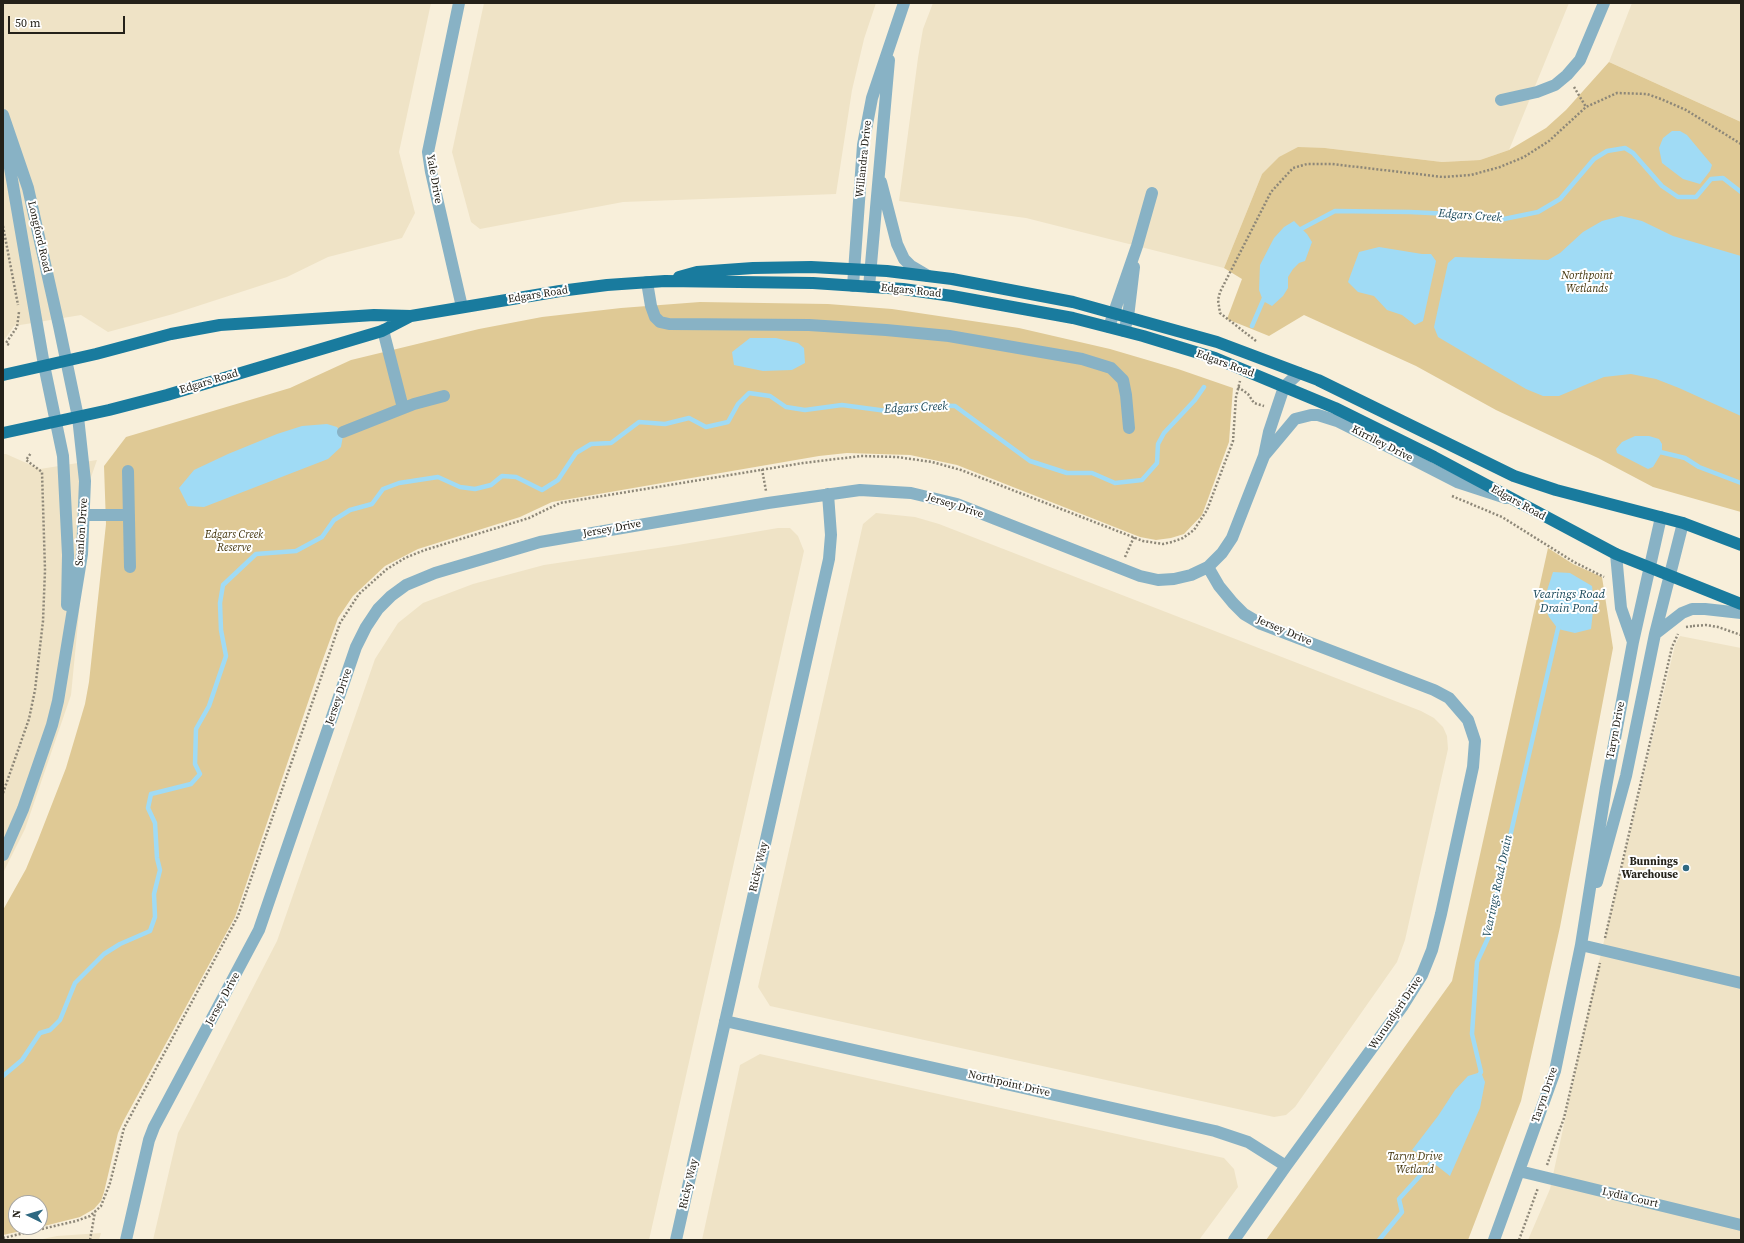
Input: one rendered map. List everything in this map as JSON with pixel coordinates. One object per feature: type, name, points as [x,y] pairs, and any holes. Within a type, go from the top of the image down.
[{"type":"main road","name":"Edgars Road","points":[[665,281],[698,272],[753,268],[811,267],[855,269],[929,276],[1015,290],[1128,316],[1217,342],[1318,380],[1514,476],[1556,490],[1683,523],[1741,545]]},
{"type":"main road","name":"Edgars Road","points":[[3,374],[66,361],[171,334],[220,324],[374,315],[411,316],[560,291],[648,282],[813,283],[869,287],[960,297],[1073,318],[1124,331],[1215,358],[1339,410],[1434,458],[1616,554],[1741,604]]},
{"type":"main road","name":"Edgars Road","points":[[3,433],[78,417],[167,395],[383,330],[411,316]]},
{"type":"street","name":"Yale Drive","points":[[460,3],[428,152],[431,172],[462,307]]},
{"type":"street","name":"Willandra Drive","points":[[853,286],[863,145],[872,98],[904,3]]},
{"type":"street","points":[[1501,100],[1537,92],[1555,85],[1567,75],[1580,60],[1604,3]]},
{"type":"street","name":"Willandra Drive","points":[[869,287],[878,172],[892,35]]},
{"type":"street","name":"Longford Road","points":[[3,115],[28,188],[78,417]]},
{"type":"street","name":"Longford Road","points":[[3,129],[55,421]]},
{"type":"street","points":[[878,172],[897,244],[904,259],[911,266],[929,276]]},
{"type":"street","points":[[1109,327],[1112,313],[1137,246],[1152,193]]},
{"type":"street","points":[[1124,331],[1128,316],[1137,246]]},
{"type":"street","points":[[648,282],[651,306],[655,317],[660,322],[669,324],[809,325],[886,330],[957,337],[1082,359],[1111,368],[1123,380],[1126,395],[1128,428]]},
{"type":"street","points":[[383,330],[403,408]]},
{"type":"street","name":"Kirriley Drive","points":[[1208,567],[1222,553],[1232,538],[1264,456],[1284,387],[1299,373]]},
{"type":"street","points":[[343,432],[403,408],[444,396]]},
{"type":"street","name":"Kirriley Drive","points":[[1264,456],[1295,419],[1311,415],[1318,416],[1337,421],[1457,482],[1513,500]]},
{"type":"street","name":"Scanlon Drive","points":[[3,855],[23,809],[52,725],[58,701],[82,554],[85,481],[78,417]]},
{"type":"street","name":"Scanlon Drive","points":[[55,421],[63,456],[66,507],[68,555],[66,646]]},
{"type":"street","points":[[128,471],[130,567]]},
{"type":"street","name":"Jersey Drive","points":[[126,1240],[149,1140],[154,1127],[259,930],[356,648],[366,627],[378,610],[391,596],[406,585],[435,573],[518,547],[548,540],[768,503],[860,490],[881,490],[934,497],[957,504],[1140,576],[1158,580],[1174,580],[1191,575],[1208,567],[1219,586],[1244,614],[1261,624],[1434,690],[1448,698],[1457,706],[1470,726]]},
{"type":"street","name":"Ricky Way","points":[[676,1240],[829,559],[831,535],[828,494]]},
{"type":"street","points":[[84,514],[129,515]]},
{"type":"street","name":"Taryn Drive","points":[[1581,945],[1606,787],[1633,642],[1661,517]]},
{"type":"street","name":"Taryn Drive","points":[[1494,1240],[1554,1071],[1581,945],[1626,776],[1655,634],[1683,523]]},
{"type":"street","points":[[1616,554],[1620,608],[1633,642]]},
{"type":"street","points":[[1655,634],[1688,611],[1706,609],[1741,613]]},
{"type":"street","name":"Wurundjeri Drive","points":[[1234,1240],[1286,1166],[1402,1008],[1422,975],[1432,950],[1473,767],[1475,741],[1470,726]]},
{"type":"street","points":[[1581,945],[1741,984]]},
{"type":"street","name":"Northpoint Drive","points":[[725,1021],[1215,1131],[1248,1142],[1286,1166]]},
{"type":"street","name":"Lydia Court","points":[[1519,1171],[1741,1225]]},
{"type":"path","points":[[1567,75],[1586,107]]},
{"type":"path","points":[[1258,342],[1220,313],[1218,300],[1220,292],[1271,192],[1293,168],[1308,164],[1332,164],[1443,177],[1471,176],[1500,167],[1524,157],[1549,141],[1586,107],[1617,93],[1647,94],[1686,110],[1741,144]]},
{"type":"path","points":[[3,226],[20,314],[16,327],[6,343],[10,345]]},
{"type":"path","points":[[90,1240],[95,1212],[106,1197],[124,1128],[238,916],[340,622],[359,594],[386,569],[405,558],[529,518],[560,503],[832,458],[861,456],[897,457],[932,462],[961,470],[1134,537],[1154,543],[1172,542],[1183,538],[1194,530],[1201,521],[1232,441],[1238,387],[1244,370]]},
{"type":"path","points":[[1238,387],[1248,394],[1254,403],[1276,411]]},
{"type":"path","points":[[3,793],[29,719],[35,690],[43,621],[45,570],[42,472],[26,460],[31,453]]},
{"type":"path","points":[[762,469],[768,503]]},
{"type":"path","points":[[1449,494],[1502,517],[1574,562],[1604,577],[1618,580]]},
{"type":"path","points":[[1120,569],[1134,537]]},
{"type":"path","points":[[1688,611],[1693,626]]},
{"type":"path","points":[[1519,1240],[1564,1118],[1672,647],[1680,631],[1693,626],[1706,624],[1741,635]]},
{"type":"path","points":[[3,1238],[76,1221],[95,1212]]},
{"type":"shaded area","points":[[3,3],[431,3],[399,152],[415,213],[402,238],[328,257],[287,277],[173,314],[108,332],[81,315],[14,326],[3,342]]},
{"type":"shaded area","points":[[484,3],[876,3],[864,39],[852,90],[836,194],[623,202],[480,229],[471,222],[452,152]]},
{"type":"shaded area","points":[[933,3],[1569,3],[1509,150],[1480,160],[1442,162],[1325,148],[1262,174],[1224,268],[1026,218],[899,201],[918,58],[923,29]]},
{"type":"shaded area","points":[[1632,3],[1741,3],[1741,122],[1609,62]]},
{"type":"shaded area","points":[[3,454],[40,469],[97,460],[90,480],[88,520],[71,695],[25,829],[3,873]]},
{"type":"shaded area","points":[[876,513],[915,517],[939,524],[1421,711],[1434,718],[1443,727],[1447,736],[1448,749],[1405,940],[1397,962],[1295,1107],[1286,1115],[1274,1117],[770,1006],[758,987],[863,524]]},
{"type":"shaded area","points":[[778,528],[790,528],[798,536],[804,551],[649,1240],[153,1240],[178,1133],[277,941],[375,659],[398,623],[423,603],[473,584],[544,565]]},
{"type":"shaded area","points":[[1680,636],[1741,648],[1741,1240],[1528,1240],[1550,1189],[1599,962],[1675,645]]},
{"type":"shaded area","points":[[760,1054],[1224,1158],[1234,1169],[1238,1187],[1199,1240],[702,1240],[740,1065]]},
{"type":"shaded area","points":[[101,1233],[99,1240],[38,1240],[57,1236]]},
{"type":"green space","name":"Northpoint Wetlands","points":[[1609,62],[1741,122],[1741,512],[1653,487],[1598,458],[1496,410],[1416,366],[1304,315],[1269,336],[1227,319],[1242,279],[1224,268],[1262,174],[1279,157],[1298,147],[1325,148],[1442,162],[1480,160],[1509,150],[1546,128],[1566,110]]},
{"type":"green space","name":"Edgars Creek Reserve","points":[[700,302],[828,304],[892,309],[1019,328],[1110,349],[1178,369],[1233,388],[1229,442],[1202,515],[1184,534],[1171,538],[1156,540],[1140,537],[957,465],[910,455],[847,453],[819,456],[552,502],[520,517],[418,549],[385,566],[353,596],[338,618],[235,917],[124,1120],[118,1133],[101,1201],[94,1209],[80,1217],[48,1225],[48,1195],[8,1195],[8,1234],[3,1235],[3,910],[26,869],[38,840],[66,768],[85,704],[89,682],[106,524],[104,466],[126,437],[290,388],[351,360],[479,329],[542,317],[621,308]]},
{"type":"green space","name":"Taryn Drive Wetland","points":[[1548,548],[1573,564],[1602,577],[1613,648],[1560,927],[1521,1101],[1468,1240],[1266,1240],[1452,981]]},
{"type":"water","points":[[1672,131],[1680,131],[1687,135],[1712,165],[1710,171],[1700,184],[1683,179],[1662,163],[1659,148],[1663,138]]},
{"type":"water","points":[[1621,216],[1642,221],[1673,236],[1741,256],[1741,416],[1656,379],[1631,374],[1604,377],[1559,396],[1543,396],[1526,389],[1438,337],[1434,327],[1448,263],[1455,257],[1548,260],[1560,253],[1583,232],[1602,221]]},
{"type":"water","points":[[1294,221],[1307,234],[1312,242],[1305,261],[1299,263],[1293,269],[1288,277],[1288,288],[1283,296],[1272,306],[1263,301],[1259,290],[1260,265],[1274,238],[1284,227]]},
{"type":"water","points":[[1379,247],[1422,254],[1431,254],[1436,261],[1423,321],[1415,325],[1402,315],[1387,310],[1374,296],[1358,292],[1348,282],[1359,252]]},
{"type":"water","points":[[750,338],[776,338],[798,343],[804,348],[805,363],[792,370],[763,371],[734,365],[732,352]]},
{"type":"water","points":[[327,424],[337,427],[343,436],[341,447],[328,459],[204,507],[188,506],[179,488],[194,470],[277,434],[302,426]]},
{"type":"water","points":[[1635,436],[1649,436],[1659,439],[1662,444],[1662,452],[1653,467],[1648,469],[1617,453],[1616,449],[1622,442]]},
{"type":"water","name":"Vearings Road Drain Pond","points":[[1553,572],[1570,573],[1592,586],[1594,603],[1591,629],[1575,633],[1558,629],[1549,617],[1543,603]]},
{"type":"water","points":[[1481,1072],[1485,1082],[1480,1108],[1450,1176],[1423,1155],[1412,1150],[1438,1116],[1455,1090],[1468,1076]]},
{"type":"waterway","name":"Edgars Creek","points":[[1299,233],[1301,229],[1335,211],[1410,212],[1470,215],[1504,219],[1538,212],[1560,199],[1594,159],[1607,151],[1625,148],[1633,153],[1662,186],[1678,197],[1696,197],[1711,179],[1723,178],[1741,192]]},
{"type":"waterway","name":"Edgars Creek","points":[[1252,326],[1265,296]]},
{"type":"waterway","name":"Edgars Creek","points":[[3,1076],[22,1060],[40,1033],[50,1030],[60,1020],[75,983],[104,954],[120,944],[150,931],[155,917],[154,894],[160,870],[157,858],[155,823],[148,808],[151,794],[191,784],[200,774],[195,764],[196,729],[209,706],[226,656],[221,630],[220,603],[223,585],[256,554],[296,551],[322,537],[334,520],[350,510],[372,504],[383,489],[399,483],[438,477],[460,487],[475,489],[491,485],[502,476],[516,477],[542,490],[558,480],[576,453],[591,444],[611,443],[639,422],[665,424],[689,418],[706,427],[728,422],[738,404],[749,393],[770,396],[786,407],[805,410],[842,405],[887,411],[904,406],[955,406],[1030,461],[1067,473],[1092,473],[1115,483],[1142,480],[1157,463],[1158,444],[1164,433],[1195,400],[1204,387]]},
{"type":"waterway","name":"Vearings Road Drain","points":[[1656,451],[1685,458],[1699,467],[1741,483]]},
{"type":"waterway","name":"Vearings Road Drain","points":[[1478,1077],[1481,1072],[1472,1034],[1477,962],[1489,936],[1487,928],[1492,915],[1559,624]]},
{"type":"waterway","name":"Vearings Road Drain","points":[[1379,1240],[1402,1212],[1399,1199],[1436,1158]]},
{"type":"place","name":"Bunnings Warehouse","points":[[1686,868]]}]
